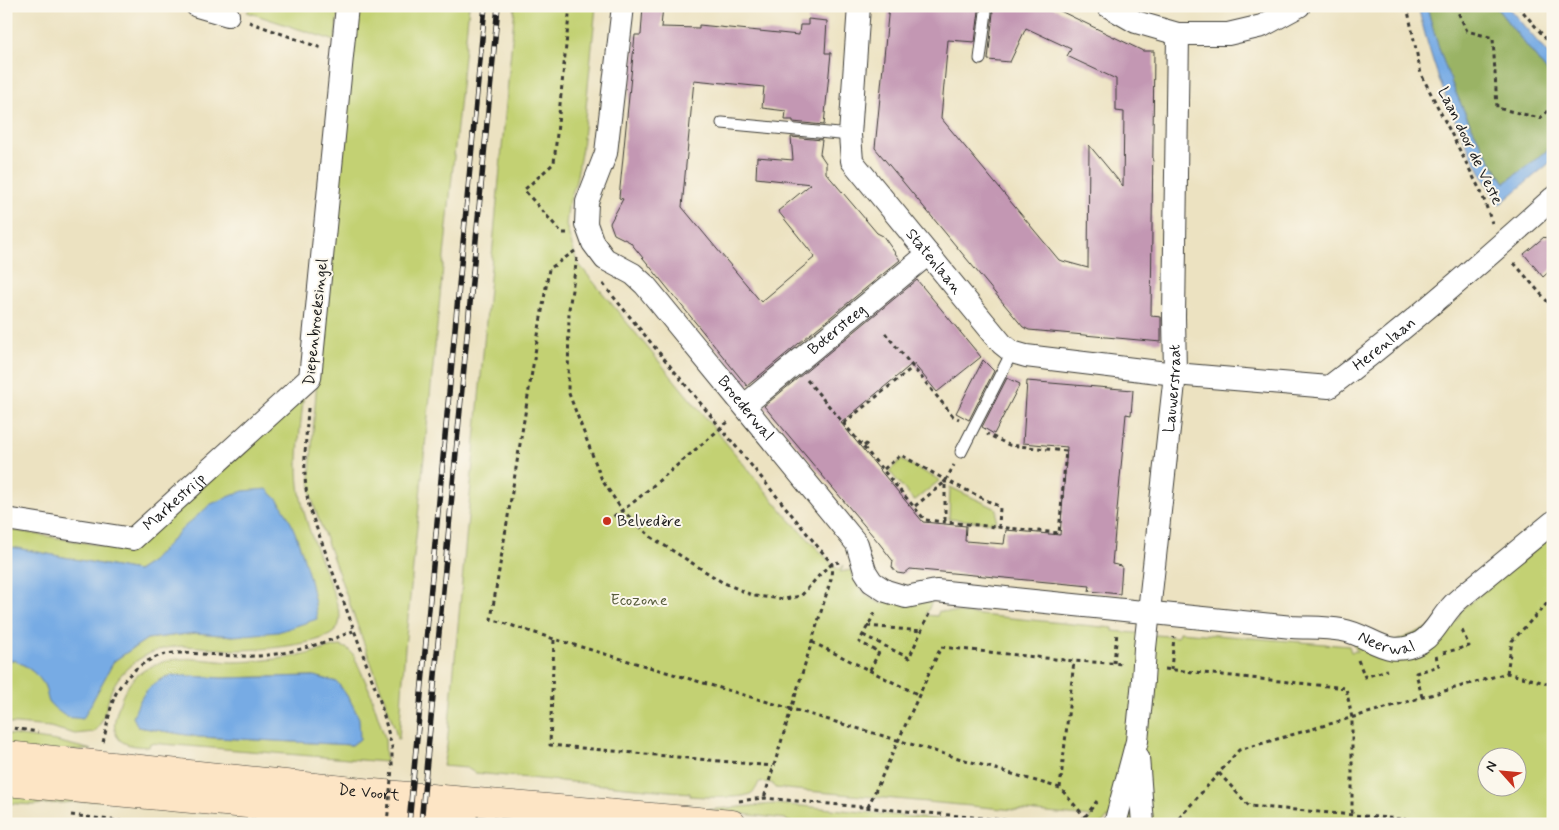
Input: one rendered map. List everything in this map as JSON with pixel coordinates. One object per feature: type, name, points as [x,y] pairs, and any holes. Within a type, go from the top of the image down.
[{"type":"street","points":[[197,6],[228,15]]},
{"type":"street","name":"Diepenbroeksingel","points":[[310,378],[347,6]]},
{"type":"street","name":"Broederwal","points":[[623,6],[606,153],[587,202],[586,224],[593,243],[604,259],[633,274],[645,285],[745,406],[857,544],[865,571],[872,582],[886,591],[906,597],[936,591],[1118,619],[1150,612]]},
{"type":"street","name":"Statenlaan","points":[[859,6],[850,135],[852,161],[1002,344],[1012,352]]},
{"type":"street","points":[[1117,8],[1136,22],[1178,34],[1228,34],[1262,26],[1299,6]]},
{"type":"street","name":"Lauwerstraat","points":[[1115,824],[1137,741],[1175,374],[1174,316],[1178,34]]},
{"type":"street","name":"Herenlaan","points":[[1175,374],[1329,387],[1379,349],[1500,246],[1553,198]]},
{"type":"street","name":"Botersteeg","points":[[745,406],[928,254]]},
{"type":"street","points":[[1012,352],[1026,356],[1175,374]]},
{"type":"street","name":"Markestrijp","points":[[6,519],[133,539],[310,378]]},
{"type":"street","name":"Neerwal","points":[[1150,612],[1175,625],[1343,630],[1381,646],[1393,649],[1406,648],[1421,642],[1429,636],[1451,607],[1465,594],[1553,522]]},
{"type":"street","name":"Lauwerstraat","points":[[1137,741],[1143,824]]},
{"type":"street","name":"De Voort","points":[[6,755],[373,793],[732,824]]},
{"type":"street","name":"De Voort","points":[[6,782],[466,824]]},
{"type":"lane","points":[[980,59],[986,12]]},
{"type":"lane","points":[[722,123],[850,135]]},
{"type":"lane","points":[[961,452],[1012,352]]},
{"type":"path","points":[[570,6],[554,163],[524,190],[562,232],[570,234]]},
{"type":"path","name":"Laan door de Veste","points":[[1407,6],[1421,74],[1482,194],[1500,246],[1531,285],[1553,308]]},
{"type":"path","points":[[1455,6],[1467,32],[1493,38],[1497,108],[1540,118],[1553,107]]},
{"type":"path","points":[[1518,6],[1553,47]]},
{"type":"path","points":[[228,15],[342,55]]},
{"type":"path","points":[[832,564],[801,596],[785,599],[754,596],[722,582],[651,537],[622,510],[602,480],[568,390],[568,309],[577,250],[549,269],[491,618],[554,639],[1060,788],[1085,817]]},
{"type":"path","points":[[844,423],[913,367]]},
{"type":"path","name":"Diepenbroeksingel","points":[[310,378],[304,477],[306,494],[310,510],[380,701],[388,728],[392,747],[392,768],[387,824]]},
{"type":"path","points":[[607,521],[635,501],[722,428]]},
{"type":"path","points":[[864,446],[870,441]]},
{"type":"path","points":[[884,469],[901,455],[942,478],[945,482],[945,522]]},
{"type":"path","points":[[915,506],[945,482],[950,482],[1000,507],[1000,527]]},
{"type":"path","points":[[1032,524],[1032,530]]},
{"type":"path","points":[[870,670],[879,652],[859,642],[886,591]]},
{"type":"path","points":[[863,635],[908,658],[935,601],[936,591]]},
{"type":"path","points":[[1507,673],[1512,641],[1553,597]]},
{"type":"path","points":[[1114,663],[1118,619]]},
{"type":"path","points":[[1171,670],[1175,625]]},
{"type":"path","points":[[867,626],[922,631]]},
{"type":"path","points":[[102,747],[114,698],[123,682],[138,668],[154,658],[175,653],[257,656],[306,649],[353,631]]},
{"type":"path","points":[[554,639],[550,745],[773,766]]},
{"type":"path","points":[[812,642],[919,695]]},
{"type":"path","points":[[868,807],[942,647],[1074,661],[1145,666],[1346,688],[1352,718],[1352,815]]},
{"type":"path","points":[[1422,697],[1416,673],[1439,666],[1435,656]]},
{"type":"path","points":[[1060,788],[1074,661]]},
{"type":"path","points":[[1174,824],[1239,750],[1507,673],[1553,685]]},
{"type":"path","points":[[791,709],[764,798],[1048,824]]},
{"type":"path","points":[[1219,773],[1249,806],[1458,824]]},
{"type":"path","points":[[69,814],[142,824]]},
{"type":"green space","points":[[252,6],[339,6],[335,41],[247,12]]},
{"type":"green space","points":[[355,6],[469,6],[405,647],[399,739],[397,739],[311,495],[310,473],[317,379]]},
{"type":"green space","name":"Ecozone","points":[[515,6],[596,6],[582,148],[576,181],[568,207],[566,225],[577,262],[788,518],[838,570],[844,565],[840,572],[851,570],[863,591],[877,602],[883,604],[885,600],[933,599],[926,615],[937,616],[939,611],[1113,628],[1113,631],[1178,637],[1179,632],[1349,646],[1351,652],[1357,651],[1353,643],[1373,651],[1453,617],[1455,622],[1459,612],[1553,531],[1553,824],[1153,824],[1152,822],[1107,818],[1102,824],[1084,824],[1091,817],[775,788],[772,783],[759,782],[753,792],[745,796],[690,796],[690,793],[475,773],[467,768],[443,766],[447,745]]},
{"type":"green space","points":[[1427,6],[1495,6],[1553,79],[1553,146],[1505,183],[1480,142],[1458,98],[1440,53]]},
{"type":"green space","points":[[304,391],[299,444],[299,485],[304,513],[340,615],[336,630],[327,637],[273,648],[237,650],[180,646],[155,651],[130,665],[118,679],[111,691],[101,723],[94,732],[75,734],[50,727],[6,723],[6,660],[16,661],[28,668],[45,686],[49,702],[82,719],[114,661],[147,639],[196,633],[234,636],[183,528],[151,562],[137,571],[6,546],[6,529],[121,549],[132,549]]},
{"type":"green space","points":[[901,460],[940,480],[914,501],[889,471]]},
{"type":"green space","points":[[950,487],[997,509],[996,523],[949,519]]},
{"type":"green space","points":[[341,646],[353,654],[369,689],[385,738],[386,762],[150,743],[149,747],[138,746],[123,742],[116,734],[116,715],[129,684],[148,668],[157,664],[175,659],[232,662],[271,660],[304,655]],"holes":[[[172,675],[222,678],[314,676],[337,682],[350,700],[360,739],[352,745],[199,737],[138,727],[159,680]]]},
{"type":"green space","points":[[6,734],[56,741],[92,750],[6,751]]},
{"type":"green space","points":[[6,785],[114,799],[33,805],[6,803]]},
{"type":"green space","points":[[774,804],[983,824],[796,824],[786,819],[706,810]]},
{"type":"water","points":[[1418,6],[1427,6],[1440,53],[1458,98],[1468,120],[1505,183],[1553,146],[1553,160],[1499,205],[1461,134],[1432,58]]},
{"type":"water","points":[[1495,6],[1507,6],[1553,60],[1553,79]]},
{"type":"water","points":[[267,489],[280,503],[299,542],[309,576],[317,619],[278,632],[234,636],[196,633],[147,639],[114,661],[83,719],[67,717],[52,706],[43,683],[34,673],[17,661],[6,660],[6,546],[137,571],[151,562],[183,528],[211,504],[243,491]]},
{"type":"water","points":[[172,675],[222,678],[314,676],[337,682],[350,700],[359,718],[360,739],[352,745],[199,737],[138,727],[133,717],[146,691],[157,682]]},
{"type":"building","points":[[643,6],[663,6],[661,27],[699,28],[699,25],[799,35],[800,25],[808,25],[808,19],[827,21],[825,53],[831,53],[824,125],[785,120],[786,111],[762,108],[764,87],[694,80],[682,207],[761,302],[815,257],[778,211],[811,184],[756,178],[757,157],[793,160],[791,137],[822,140],[820,154],[826,163],[826,173],[877,233],[883,236],[900,260],[747,386],[630,242],[614,234],[610,223],[623,199],[619,198],[635,35],[641,35]]},
{"type":"building","points":[[889,6],[981,6],[975,42],[948,40],[941,118],[1059,260],[1088,268],[1089,145],[1123,186],[1124,112],[1116,111],[1116,79],[1067,56],[1071,49],[1026,28],[1010,62],[988,60],[993,13],[991,6],[1050,6],[1143,51],[1154,51],[1151,316],[1161,317],[1161,342],[1029,330],[1023,327],[875,148]]},
{"type":"building","points":[[1553,232],[1553,268],[1543,277],[1524,254]]},
{"type":"building","points":[[917,280],[981,357],[937,392],[913,363],[841,423],[923,522],[966,526],[965,541],[1004,544],[1006,530],[1060,535],[1067,447],[1023,443],[1027,381],[1133,390],[1131,415],[1126,414],[1112,564],[1122,566],[1120,594],[1089,591],[1090,586],[910,569],[904,574],[897,573],[892,567],[893,561],[879,543],[764,406]]},
{"type":"building","points":[[983,360],[994,371],[969,420],[956,413]]},
{"type":"building","points":[[1007,378],[1020,384],[994,434],[982,427]]},
{"type":"railway","points":[[409,824],[485,6]]},
{"type":"railway","points":[[421,824],[498,6]]},
{"type":"place","name":"Belvedère","points":[[607,521]]}]
